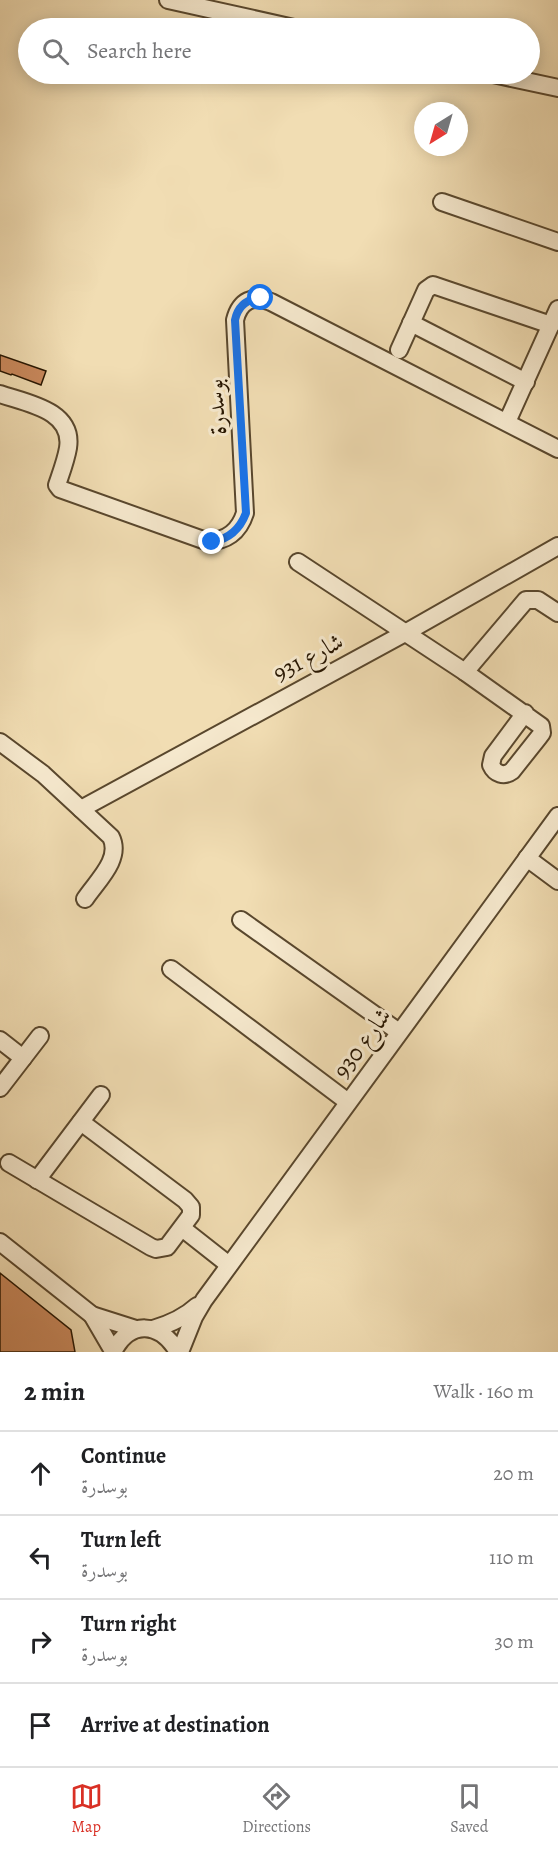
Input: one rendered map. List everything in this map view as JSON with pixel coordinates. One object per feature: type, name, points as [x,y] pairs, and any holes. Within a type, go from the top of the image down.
[{"type":"street","points":[[168,0],[249,18]]},
{"type":"street","points":[[539,84],[558,88]]},
{"type":"street","points":[[442,202],[558,242]]},
{"type":"street","points":[[399,350],[426,290],[433,285],[551,325]]},
{"type":"street","name":"بوسدرة","points":[[0,394],[55,414],[63,423],[68,441],[57,485],[60,489],[206,541],[219,541],[231,535],[240,525],[246,513],[235,320],[240,307],[254,298],[271,302],[558,449]]},
{"type":"street","points":[[507,422],[558,309]]},
{"type":"street","points":[[411,323],[526,382]]},
{"type":"street","name":"شارع 931","points":[[81,809],[405,633],[558,546]]},
{"type":"street","points":[[298,562],[525,713]]},
{"type":"street","points":[[465,672],[526,600],[538,600],[558,613]]},
{"type":"street","points":[[0,742],[36,768],[108,833],[115,848],[113,860],[85,899]]},
{"type":"street","name":"شارع 930","points":[[179,1352],[204,1300],[558,816]]},
{"type":"street","points":[[527,858],[558,881]]},
{"type":"street","points":[[242,920],[399,1032]]},
{"type":"street","points":[[171,969],[348,1102]]},
{"type":"street","points":[[0,1088],[40,1036]]},
{"type":"street","points":[[0,1040],[23,1058]]},
{"type":"street","points":[[37,1180],[101,1095]]},
{"type":"street","points":[[9,1163],[156,1249],[167,1247],[192,1211],[189,1203],[81,1122]]},
{"type":"street","points":[[182,1228],[229,1265]]},
{"type":"street","points":[[0,1242],[92,1315],[136,1329],[153,1329],[170,1338],[179,1352]]},
{"type":"street","name":"شارع 930","points":[[153,1329],[181,1318],[204,1300]]},
{"type":"street","points":[[92,1315],[113,1352]]},
{"type":"street","points":[[113,1352],[121,1338],[136,1329]]},
{"type":"building","points":[[0,355],[46,371],[41,385],[0,371]]},
{"type":"building","points":[[0,1273],[71,1330],[75,1352],[0,1352]]},
{"type":"route","points":[[212,542],[219,541],[236,531],[246,513],[235,320],[240,307],[247,301],[261,298]]}]
